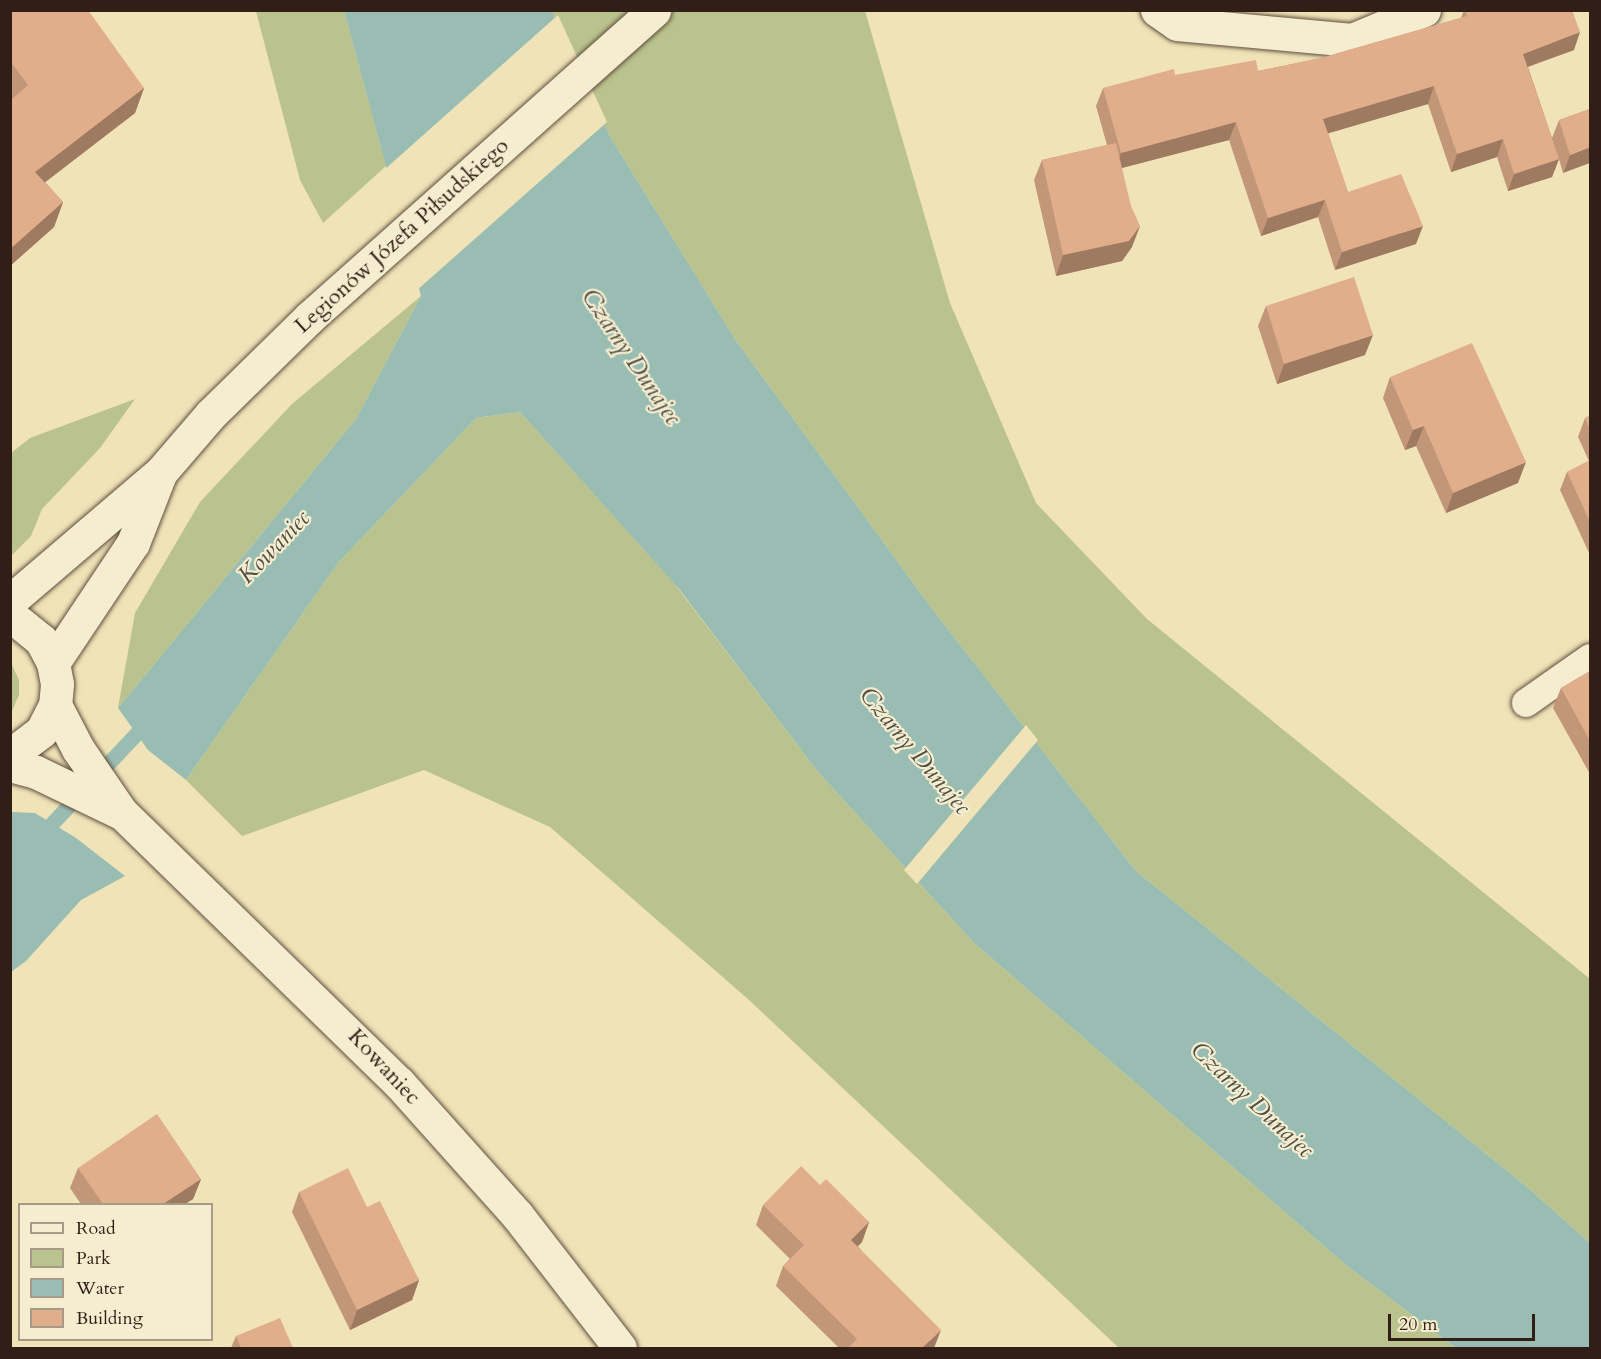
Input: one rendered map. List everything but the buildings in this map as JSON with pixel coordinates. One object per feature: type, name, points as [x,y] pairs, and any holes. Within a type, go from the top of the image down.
[{"type":"street","name":"Legionów Józefa Piłsudskiego","points":[[10,602],[161,472],[210,415],[310,317],[654,10]]},
{"type":"street","points":[[1156,10],[1177,24],[1352,40],[1424,10]]},
{"type":"street","name":"Legionów Józefa Piłsudskiego","points":[[53,663],[133,543],[161,472]]},
{"type":"street","points":[[10,615],[41,640],[53,663],[55,705],[42,731],[10,755]]},
{"type":"street","name":"Kowaniec","points":[[55,705],[78,749],[120,812],[345,1026],[423,1108],[517,1215],[620,1348]]},
{"type":"street","name":"Kowaniec","points":[[10,765],[36,772],[120,812]]},
{"type":"lane","points":[[1526,703],[1590,658]]},
{"type":"green space","points":[[256,11],[344,11],[386,166],[323,223],[300,180]]},
{"type":"green space","points":[[552,11],[865,11],[950,303],[1036,503],[1147,619],[1590,979],[1590,1243],[1526,1186],[1136,871],[930,606],[735,339],[611,138]]},
{"type":"green space","points":[[421,296],[356,419],[118,708],[135,613],[200,502],[292,404]]},
{"type":"green space","points":[[135,399],[100,448],[42,509],[31,536],[11,556],[11,453],[30,438]]},
{"type":"green space","points":[[520,412],[673,582],[818,772],[974,943],[1347,1266],[1456,1348],[1119,1348],[748,999],[550,827],[424,770],[242,836],[186,780],[338,563],[476,418]]},
{"type":"green space","points":[[11,663],[19,680],[19,695],[11,713]]},
{"type":"water","name":"Czarny Dunajec","points":[[344,11],[552,11],[611,138],[735,339],[930,606],[1136,871],[1526,1186],[1590,1243],[1590,1348],[1456,1348],[1347,1266],[974,943],[818,772],[679,589],[520,412],[476,418],[338,563],[186,780],[148,750],[118,708],[356,419],[421,296]]},
{"type":"water","points":[[11,812],[35,813],[76,838],[125,876],[81,900],[26,961],[11,972]]},
{"type":"pier","points":[[558,15],[607,122],[416,291],[384,170]]},
{"type":"pier","points":[[1026,725],[1038,740],[917,884],[904,870]]},
{"type":"waterway","name":"Kowaniec","points":[[10,868],[150,719]]}]
